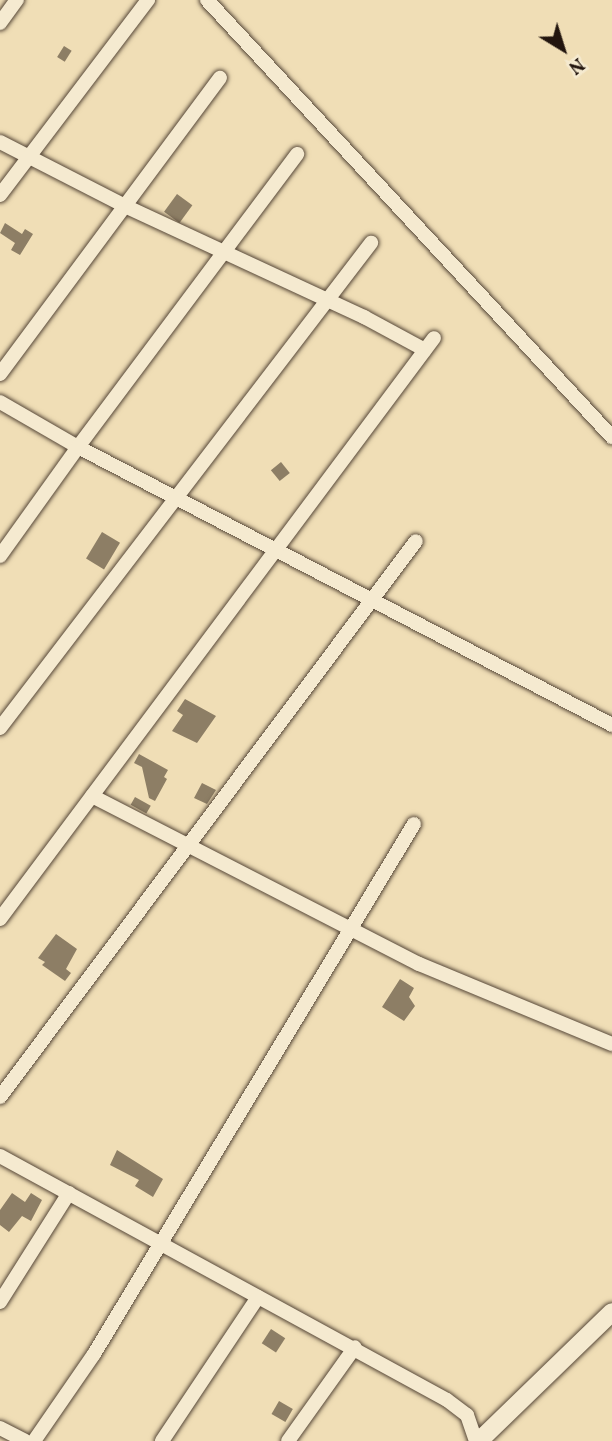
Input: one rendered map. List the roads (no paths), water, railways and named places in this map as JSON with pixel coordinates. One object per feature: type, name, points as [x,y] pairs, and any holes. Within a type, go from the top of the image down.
[{"type":"street","points":[[0,23],[17,0]]},
{"type":"street","points":[[0,195],[148,0]]},
{"type":"street","points":[[207,0],[612,437]]},
{"type":"street","points":[[0,374],[220,78]]},
{"type":"street","points":[[0,142],[125,206],[429,344],[0,919]]},
{"type":"street","points":[[0,556],[297,154]]},
{"type":"street","points":[[0,728],[110,588],[176,497],[371,243]]},
{"type":"street","points":[[0,402],[78,447],[612,725]]},
{"type":"street","points":[[0,1097],[416,541]]},
{"type":"street","points":[[92,796],[419,964],[612,1044]]},
{"type":"street","points":[[34,1441],[94,1354],[414,824]]},
{"type":"street","points":[[0,1156],[355,1347],[458,1407],[471,1421],[477,1441],[612,1312]]},
{"type":"street","points":[[0,1302],[69,1193]]},
{"type":"street","points":[[162,1441],[258,1297]]},
{"type":"street","points":[[288,1441],[355,1347]]},
{"type":"street","points":[[0,1428],[25,1441]]}]
